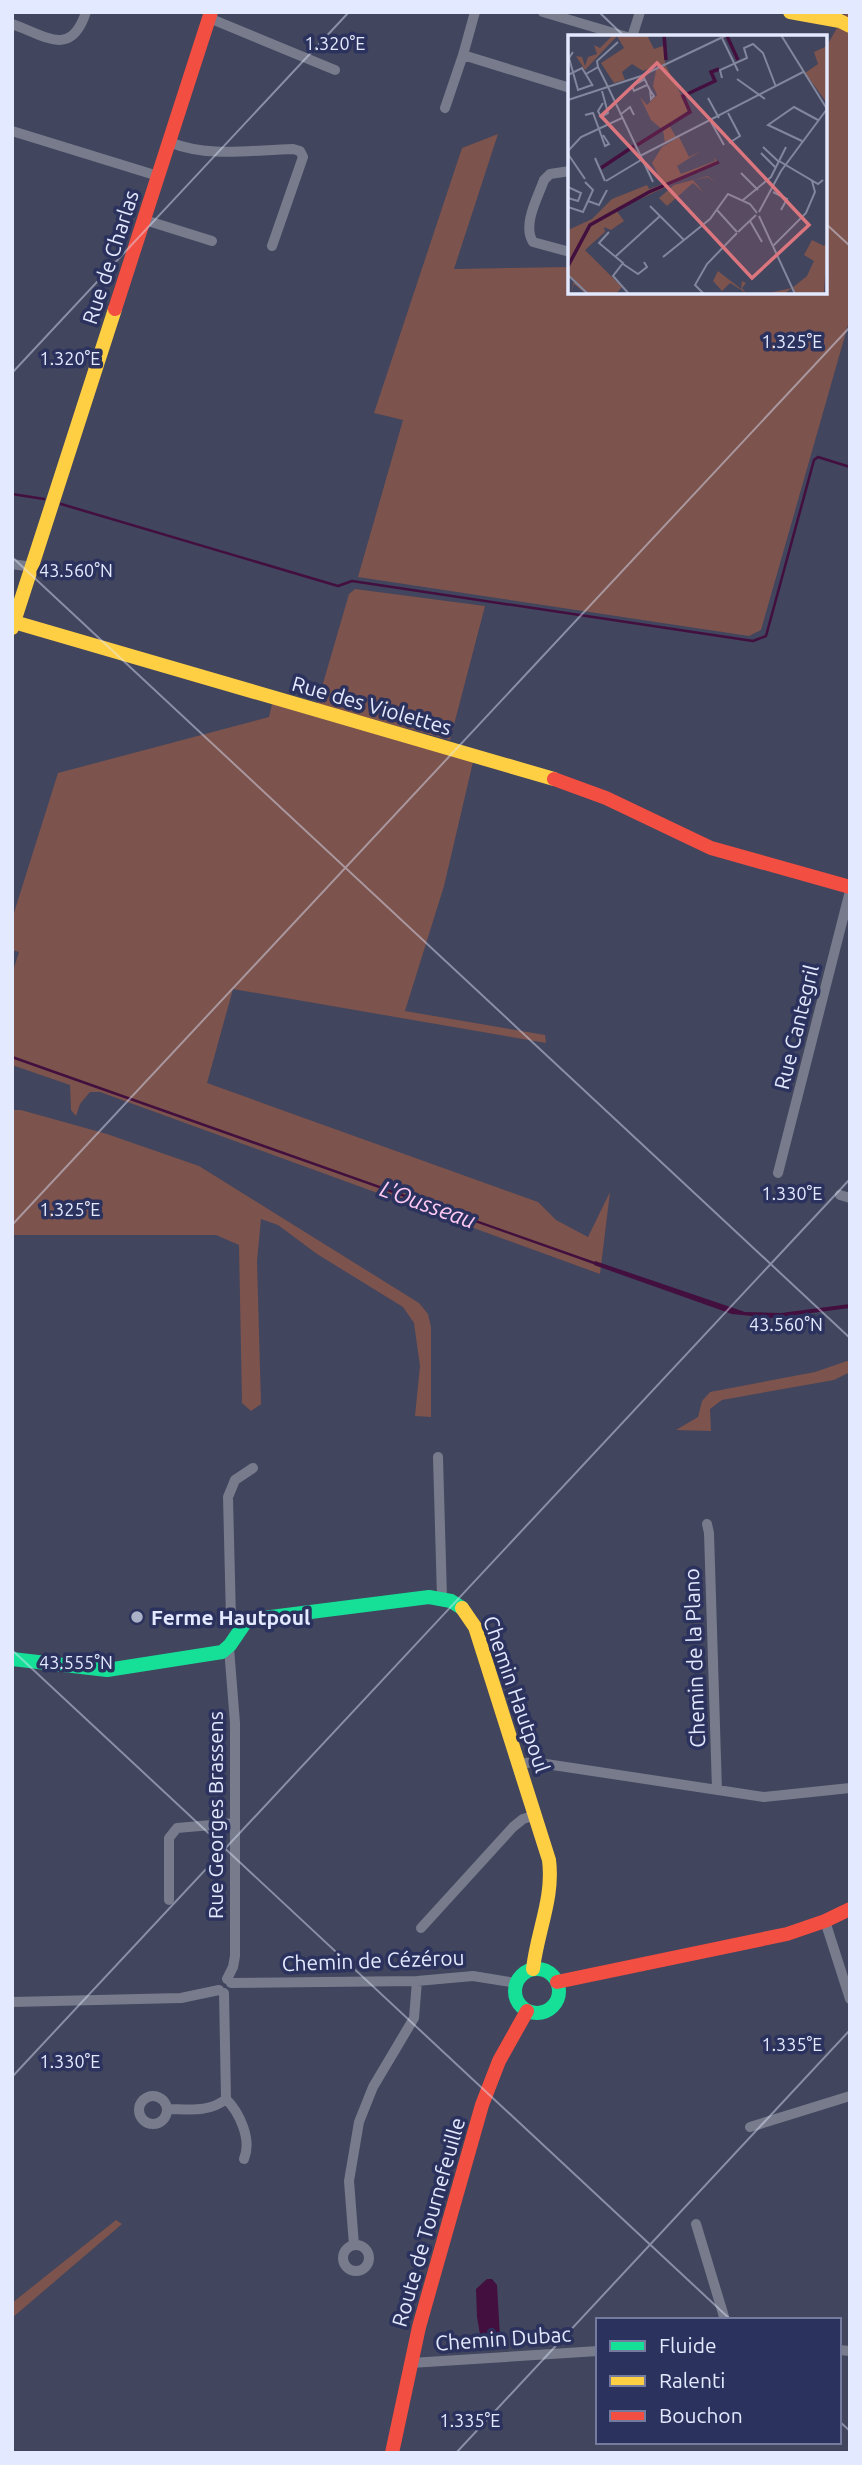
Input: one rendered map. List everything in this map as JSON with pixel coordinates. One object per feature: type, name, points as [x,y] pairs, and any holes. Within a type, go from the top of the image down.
[{"type":"street","points":[[12,24],[65,41],[78,33],[86,12]]},
{"type":"street","points":[[445,108],[475,12]]},
{"type":"street","points":[[543,12],[623,35]]},
{"type":"street","points":[[631,35],[640,12]]},
{"type":"street","points":[[790,12],[850,26]]},
{"type":"street","name":"Rue de Charlas","points":[[13,625],[210,15],[335,70]]},
{"type":"street","points":[[463,55],[568,87]]},
{"type":"street","points":[[12,131],[158,176]]},
{"type":"street","points":[[169,142],[189,150],[216,153],[293,149],[300,151],[303,157],[272,246]]},
{"type":"street","points":[[568,171],[550,174],[544,180],[529,228],[533,242],[568,251]]},
{"type":"street","points":[[145,220],[212,241]]},
{"type":"street","points":[[12,564],[32,567]]},
{"type":"street","name":"Rue des Violettes","points":[[13,625],[566,783],[606,798],[711,848],[850,889]]},
{"type":"street","name":"Rue Cantegril","points":[[778,1173],[850,889]]},
{"type":"street","points":[[12,1659],[107,1670],[196,1658],[229,1648],[239,1626],[247,1620],[429,1597],[442,1598],[438,1457]]},
{"type":"street","points":[[239,1626],[232,1619],[228,1497],[234,1480],[253,1468]]},
{"type":"street","name":"Chemin de la Plano","points":[[707,1524],[710,1546],[717,1790]]},
{"type":"street","name":"Chemin Hautpoul","points":[[442,1598],[458,1604],[468,1613],[475,1627],[547,1851],[552,1884],[548,1910],[534,1950],[533,1969]]},
{"type":"street","name":"Rue Georges Brassens","points":[[221,1991],[218,1983],[229,1981],[235,1956],[235,1723],[229,1648]]},
{"type":"street","points":[[519,1764],[533,1762],[764,1797],[850,1788]]},
{"type":"street","points":[[421,1928],[513,1827],[523,1819],[536,1815]]},
{"type":"street","points":[[169,1900],[169,1838],[177,1828],[235,1824]]},
{"type":"street","points":[[557,1982],[786,1934],[850,1909]]},
{"type":"street","points":[[825,1921],[850,1999]]},
{"type":"street","points":[[533,1969],[546,1971],[557,1982],[558,1993],[551,2007],[539,2012],[527,2011],[516,1998],[516,1983],[522,1974],[533,1969]]},
{"type":"street","name":"Chemin de Cézérou","points":[[229,1981],[417,1981],[473,1976],[516,1983]]},
{"type":"street","points":[[354,2245],[349,2181],[359,2122],[373,2087],[414,2018],[417,1981]]},
{"type":"street","points":[[12,2002],[181,1998],[221,1991],[226,2099],[233,2107],[248,2144],[243,2159]]},
{"type":"street","name":"Route de Tournefeuille","points":[[392,2453],[432,2280],[482,2105],[499,2061],[527,2011]]},
{"type":"street","points":[[750,2127],[850,2096]]},
{"type":"street","points":[[167,2109],[206,2109],[217,2107],[226,2099]]},
{"type":"street","points":[[696,2224],[724,2318]]},
{"type":"street","name":"Chemin Dubac","points":[[411,2363],[596,2351]]},
{"type":"shaded area","points":[[846,12],[850,12],[850,318],[761,630],[749,636],[358,577],[403,420],[374,413],[462,148],[498,134],[454,269],[568,267],[568,294],[827,294],[827,45]]},
{"type":"shaded area","points":[[355,589],[485,606],[450,740],[317,704],[349,594]]},
{"type":"shaded area","points":[[272,704],[473,762],[444,886],[405,1011],[545,1035],[546,1043],[233,989],[207,1083],[538,1202],[556,1220],[588,1237],[610,1192],[600,1274],[100,1092],[90,1092],[80,1104],[76,1116],[71,1110],[70,1085],[12,1065],[12,974],[19,952],[12,950],[12,919],[58,773],[269,717]]},
{"type":"shaded area","points":[[12,1110],[21,1110],[107,1134],[199,1166],[419,1303],[428,1314],[431,1327],[431,1417],[415,1416],[420,1366],[414,1323],[403,1307],[317,1254],[278,1225],[261,1219],[257,1261],[261,1404],[251,1411],[242,1403],[239,1245],[216,1235],[12,1235]]},
{"type":"shaded area","points":[[595,1261],[745,1312],[781,1313],[850,1304],[850,1308],[772,1318],[732,1314],[594,1265]]},
{"type":"shaded area","points":[[850,1360],[850,1372],[834,1380],[722,1400],[710,1409],[711,1431],[676,1430],[698,1417],[702,1401],[710,1392],[815,1372]]},
{"type":"shaded area","points":[[116,2220],[122,2224],[12,2318],[12,2303]]},
{"type":"shaded area","points":[[487,2279],[492,2279],[497,2285],[500,2337],[480,2334],[476,2289]]},
{"type":"waterway","points":[[61,504],[338,586],[352,581],[753,641],[766,636],[814,460],[818,457],[850,467]]},
{"type":"waterway","points":[[12,494],[44,499]]},
{"type":"waterway","name":"L'Ousseau","points":[[12,1057],[597,1264]]},
{"type":"traffic: fast","points":[[12,1659],[107,1670],[222,1652],[247,1620],[429,1597],[451,1601],[462,1608]]},
{"type":"traffic: fast","points":[[537,1969],[552,1976],[559,1991],[552,2006],[537,2013],[522,2006],[515,1991],[522,1976],[537,1969]]},
{"type":"traffic: slow","points":[[790,12],[840,21],[850,26]]},
{"type":"traffic: slow","points":[[12,628],[115,309]]},
{"type":"traffic: slow","points":[[14,622],[554,779]]},
{"type":"traffic: slow","points":[[462,1608],[475,1627],[549,1860],[549,1888],[533,1969]]},
{"type":"traffic: jam","points":[[115,309],[211,12]]},
{"type":"traffic: jam","points":[[554,779],[606,798],[711,848],[850,887]]},
{"type":"traffic: jam","points":[[557,1982],[787,1934],[850,1909]]},
{"type":"traffic: jam","points":[[392,2453],[419,2327],[482,2105],[499,2061],[527,2011]]},
{"type":"place","name":"Ferme Hautpoul","points":[[137,1617]]}]
